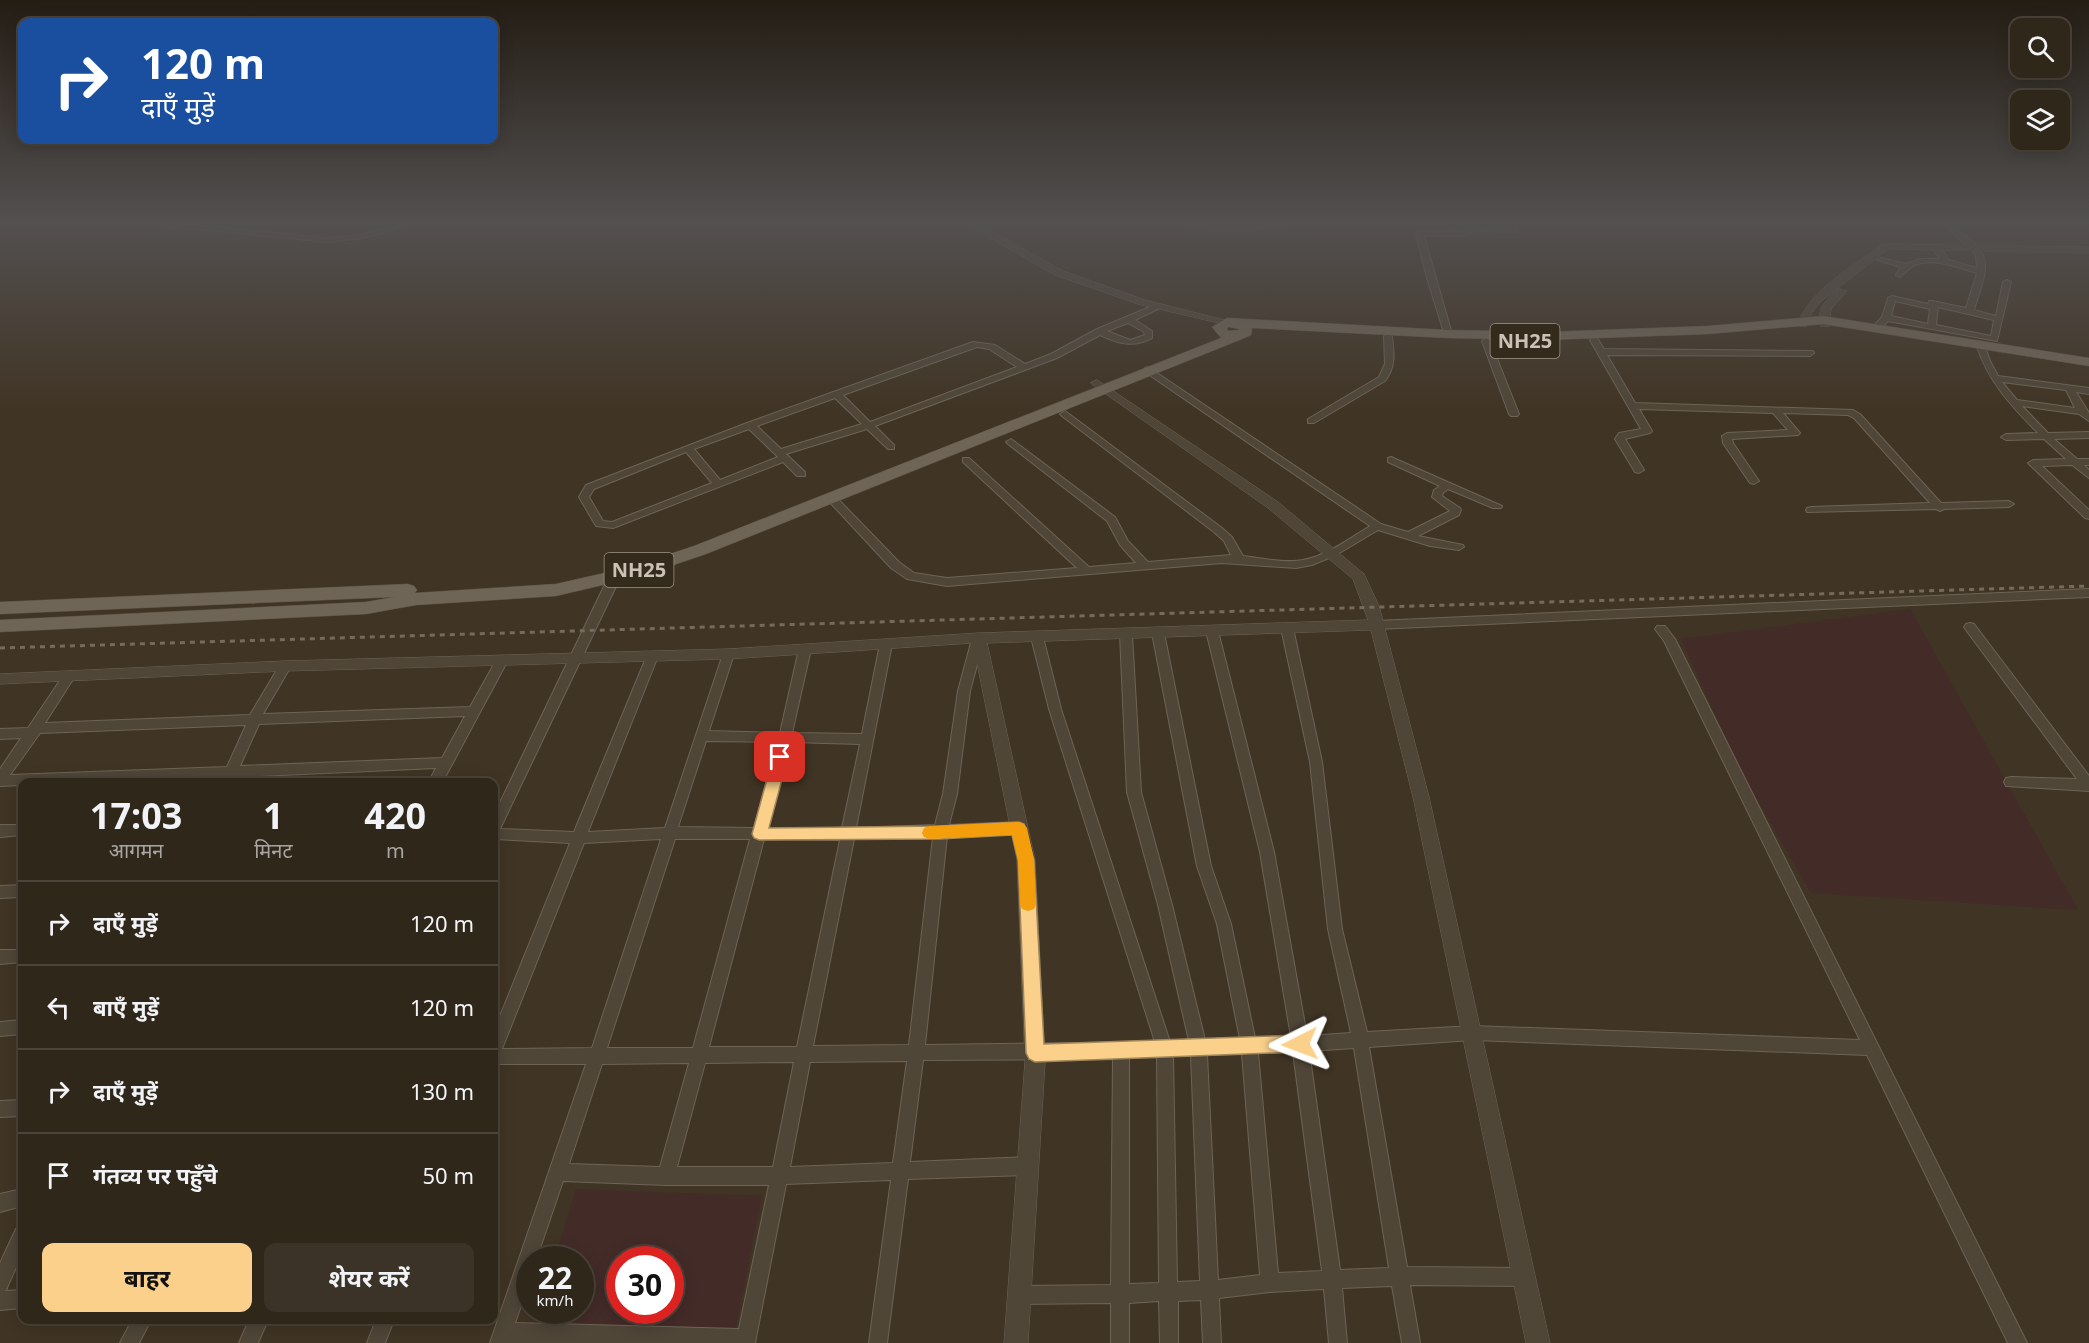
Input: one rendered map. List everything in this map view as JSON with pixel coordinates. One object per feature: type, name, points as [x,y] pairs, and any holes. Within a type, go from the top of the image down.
[{"type":"main road","name":"NH25","points":[[615,573],[1100,385],[1148,370],[1231,328],[1597,346],[1704,336],[1803,322]]},
{"type":"main road","name":"NH25","points":[[0,609],[416,599],[555,590],[700,550],[1100,385],[1231,328],[1546,336],[1637,334],[1803,322],[1881,323],[1980,346]]},
{"type":"main road","name":"NH25","points":[[1824,322],[2089,364]]},
{"type":"main road","name":"NH25","points":[[0,626],[366,608],[387,598]]},
{"type":"street","points":[[1094,286],[1231,328]]},
{"type":"street","points":[[1433,286],[1448,334]]},
{"type":"street","points":[[1803,322],[1816,300],[1835,286]]},
{"type":"street","points":[[1824,322],[1824,311],[1831,300],[1849,286]]},
{"type":"street","points":[[1969,311],[1977,286]]},
{"type":"street","points":[[1934,308],[1892,298],[1881,323],[1932,327],[1994,339],[2006,286]]},
{"type":"street","points":[[1932,327],[1934,308],[1932,303],[1999,319]]},
{"type":"street","points":[[1023,368],[992,347],[976,344],[688,448],[590,487],[584,497],[600,525],[613,525],[718,484],[781,456],[893,418],[1023,368],[1054,356],[1100,331],[1163,307]]},
{"type":"street","points":[[1100,331],[1125,344],[1134,343],[1149,336],[1148,332],[1129,320]]},
{"type":"street","points":[[1311,421],[1382,379],[1389,372],[1388,336]]},
{"type":"street","points":[[1486,341],[1514,414]]},
{"type":"street","points":[[1597,346],[1810,353]]},
{"type":"street","points":[[1597,346],[1647,431],[1622,435],[1620,440],[1639,470]]},
{"type":"street","points":[[1980,346],[1996,378],[2012,402],[2089,475]]},
{"type":"street","points":[[1148,370],[1377,526],[1430,543],[1459,548]]},
{"type":"street","points":[[1996,378],[2089,391]]},
{"type":"street","points":[[1100,385],[1273,505],[1359,578],[1372,606],[1421,797],[1538,1343]]},
{"type":"street","points":[[2069,388],[2085,415]]},
{"type":"street","points":[[836,394],[891,447]]},
{"type":"street","points":[[2012,402],[2085,415]]},
{"type":"street","points":[[1633,406],[1840,410],[1857,416],[1940,508]]},
{"type":"street","points":[[1754,481],[1728,443],[1727,436],[1795,433],[1775,409]]},
{"type":"street","points":[[1065,414],[1218,530],[1227,539],[1238,558]]},
{"type":"street","points":[[750,425],[801,474]]},
{"type":"street","points":[[2006,437],[2089,435]]},
{"type":"street","points":[[1011,442],[1110,519],[1116,525],[1124,543],[1145,565]]},
{"type":"street","points":[[688,448],[718,484]]},
{"type":"street","points":[[966,460],[1084,569]]},
{"type":"street","points":[[1391,460],[1497,506]]},
{"type":"street","points":[[2089,462],[2033,463],[2089,516]]},
{"type":"street","points":[[1409,536],[1454,515],[1454,507],[1437,497],[1438,492],[1447,485]]},
{"type":"street","points":[[830,497],[895,565],[911,576],[947,582],[1238,558],[1284,566],[1305,565],[1377,526]]},
{"type":"street","points":[[1811,510],[1940,508],[2009,504]]},
{"type":"street","points":[[498,820],[615,573]]},
{"type":"street","points":[[0,672],[728,654],[979,638],[1376,626],[2089,593]]},
{"type":"street","points":[[0,620],[207,613],[369,603],[387,598]]},
{"type":"street","points":[[1970,627],[2089,786]]},
{"type":"street","points":[[1287,628],[1316,762],[1335,929],[1360,1038],[1411,1343]]},
{"type":"street","points":[[1661,629],[1669,639],[2018,1343]]},
{"type":"street","points":[[1212,631],[1267,852],[1300,1044],[1332,1279],[1338,1343]]},
{"type":"street","points":[[1158,633],[1204,866],[1224,924],[1249,1046],[1270,1283]]},
{"type":"street","points":[[1126,634],[1134,792],[1171,928],[1199,1048],[1212,1343]]},
{"type":"street","points":[[1037,637],[1055,709],[1165,1049],[1169,1343]]},
{"type":"street","points":[[979,638],[1026,860],[1035,1053],[1016,1343]]},
{"type":"street","points":[[878,1343],[916,1054],[940,832],[951,785],[964,691],[979,638]]},
{"type":"street","points":[[728,654],[597,1056],[500,1338],[747,1341],[806,1055],[886,644]]},
{"type":"street","points":[[666,1176],[786,737],[805,649]]},
{"type":"street","points":[[498,1039],[652,656]]},
{"type":"street","points":[[438,778],[502,660]]},
{"type":"street","points":[[0,679],[288,664]]},
{"type":"street","points":[[288,664],[255,718],[229,778],[446,763]]},
{"type":"street","points":[[0,781],[69,676]]},
{"type":"street","points":[[0,734],[34,730],[255,718],[474,711]]},
{"type":"street","points":[[701,736],[867,739]]},
{"type":"street","points":[[0,781],[18,781]]},
{"type":"street","points":[[2011,782],[2089,786]]},
{"type":"street","points":[[498,834],[578,838],[670,833],[848,834],[1019,828]]},
{"type":"street","points":[[0,831],[18,830]]},
{"type":"street","points":[[0,892],[18,891]]},
{"type":"street","points":[[0,957],[18,956]]},
{"type":"street","points":[[0,1029],[18,1027]]},
{"type":"street","points":[[498,1057],[1121,1052],[1473,1033],[1873,1048]]},
{"type":"street","points":[[1120,1343],[1121,1052]]},
{"type":"street","points":[[0,1109],[18,1108]]},
{"type":"street","points":[[557,1172],[666,1176],[780,1176],[1028,1166]]},
{"type":"street","points":[[0,1203],[18,1199]]},
{"type":"street","points":[[0,1284],[18,1244]]},
{"type":"street","points":[[1019,1294],[1120,1294],[1168,1290],[1210,1290],[1270,1283],[1401,1276],[1524,1277]]},
{"type":"street","points":[[0,1301],[18,1299]]},
{"type":"street","points":[[129,1343],[140,1324]]},
{"type":"street","points":[[248,1343],[256,1324]]},
{"type":"street","points":[[376,1343],[383,1324]]},
{"type":"shaded area","points":[[1910,609],[2078,910],[1811,893],[1742,773],[1681,639]]},
{"type":"shaded area","points":[[576,1189],[762,1196],[734,1336],[533,1328],[534,1324],[594,1324],[594,1246],[558,1246]]},
{"type":"railway","points":[[0,648],[2089,586]]},
{"type":"slow traffic","points":[[930,833],[1019,828],[1026,860],[1028,904]]},
{"type":"route","points":[[780,757],[759,834],[940,832],[1019,828],[1026,860],[1035,1053],[1121,1052],[1300,1044]]}]
